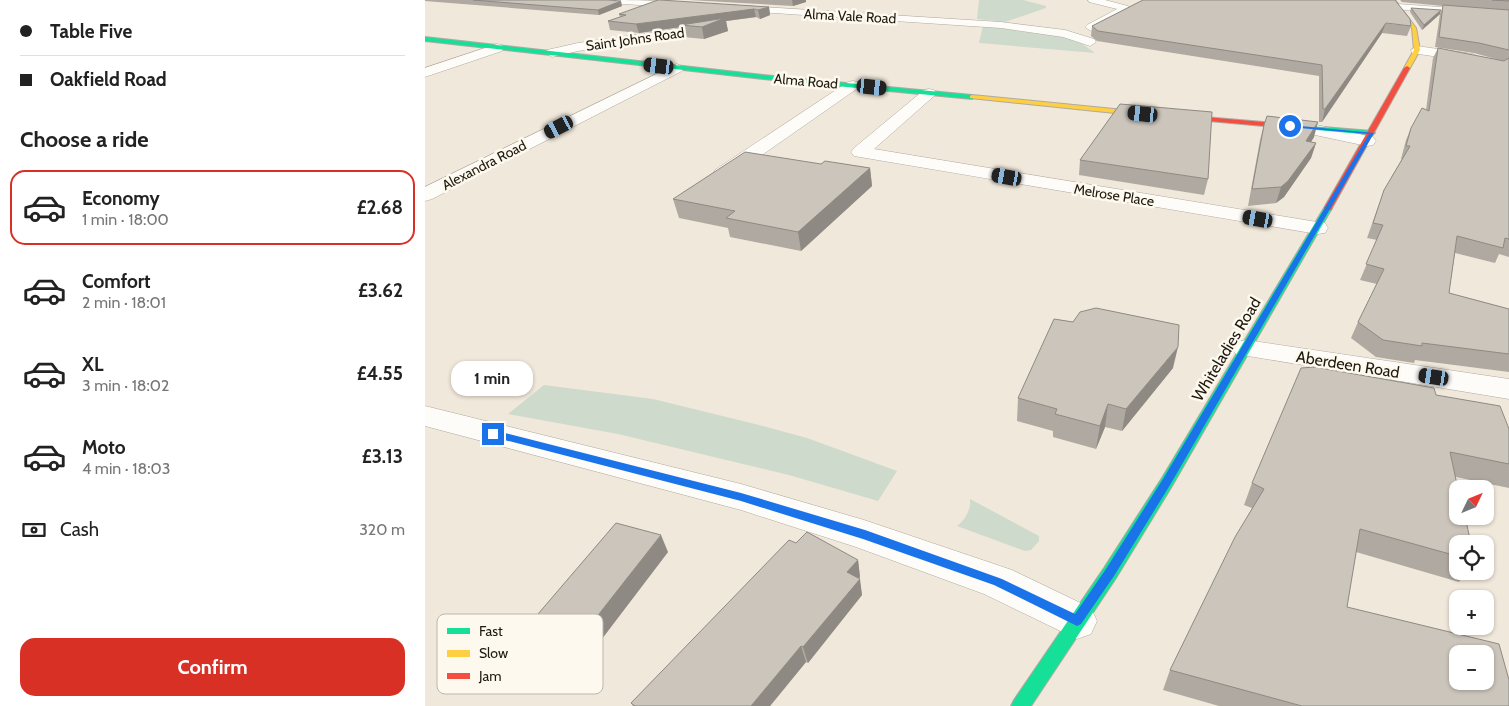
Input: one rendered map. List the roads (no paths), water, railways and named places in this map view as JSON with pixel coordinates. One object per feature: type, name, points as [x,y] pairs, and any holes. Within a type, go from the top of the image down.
[{"type":"main road","points":[[1395,4],[1414,28],[1417,50]]},
{"type":"main road","name":"Alma Road","points":[[425,39],[853,86],[1201,120],[1307,128]]},
{"type":"main road","name":"Whiteladies Road","points":[[1025,705],[1077,620],[1140,525],[1246,348],[1370,137],[1417,50]]},
{"type":"street","points":[[610,0],[699,6]]},
{"type":"street","points":[[1065,34],[1093,26],[1124,10],[1124,8],[1116,4],[1093,0]]},
{"type":"street","points":[[820,14],[852,3]]},
{"type":"street","points":[[1395,4],[1509,15]]},
{"type":"street","name":"Alma Vale Road","points":[[719,7],[980,23],[1065,34],[1090,42]]},
{"type":"street","points":[[751,22],[807,13]]},
{"type":"street","name":"Saint Johns Road","points":[[552,53],[578,47],[732,25]]},
{"type":"street","points":[[434,54],[491,47]]},
{"type":"street","points":[[425,73],[491,47]]},
{"type":"street","points":[[1417,50],[1488,62]]},
{"type":"street","name":"Alexandra Road","points":[[425,195],[677,68]]},
{"type":"street","points":[[707,184],[853,86]]},
{"type":"street","name":"Melrose Place","points":[[929,93],[860,152],[1317,228]]},
{"type":"street","name":"Alma Road","points":[[1307,128],[1370,137]]},
{"type":"street","name":"Aberdeen Road","points":[[1246,348],[1509,388]]},
{"type":"street","points":[[425,416],[741,497],[865,535],[998,582],[1077,620]]}]
